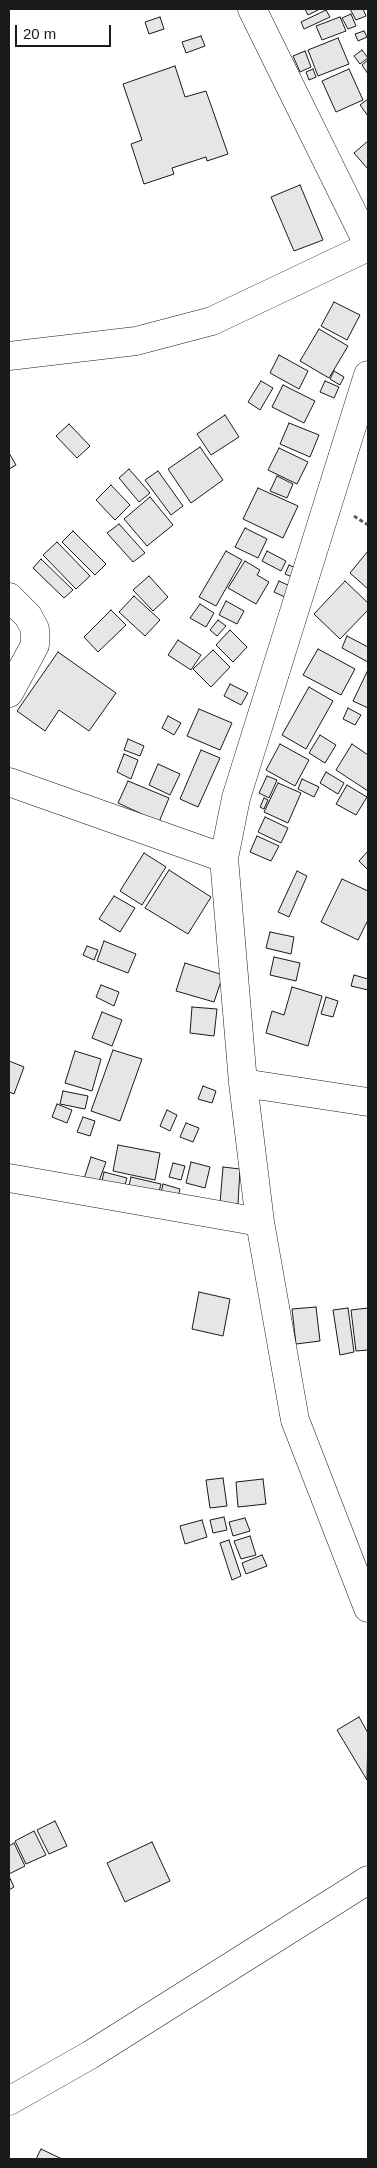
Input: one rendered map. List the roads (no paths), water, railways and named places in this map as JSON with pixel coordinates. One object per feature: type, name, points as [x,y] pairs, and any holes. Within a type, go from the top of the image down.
[{"type":"street","points":[[9,356],[136,341],[212,321],[368,245],[252,9]]},
{"type":"street","points":[[368,375],[236,798],[224,858],[243,1083],[260,1222],[295,1420],[368,1608]]},
{"type":"street","points":[[9,597],[28,616],[35,629],[36,645],[9,693]]},
{"type":"street","points":[[9,782],[224,858]]},
{"type":"street","points":[[243,1083],[368,1102]]},
{"type":"street","points":[[9,1178],[260,1222]]},
{"type":"street","points":[[9,2101],[90,2055],[368,1880]]}]
